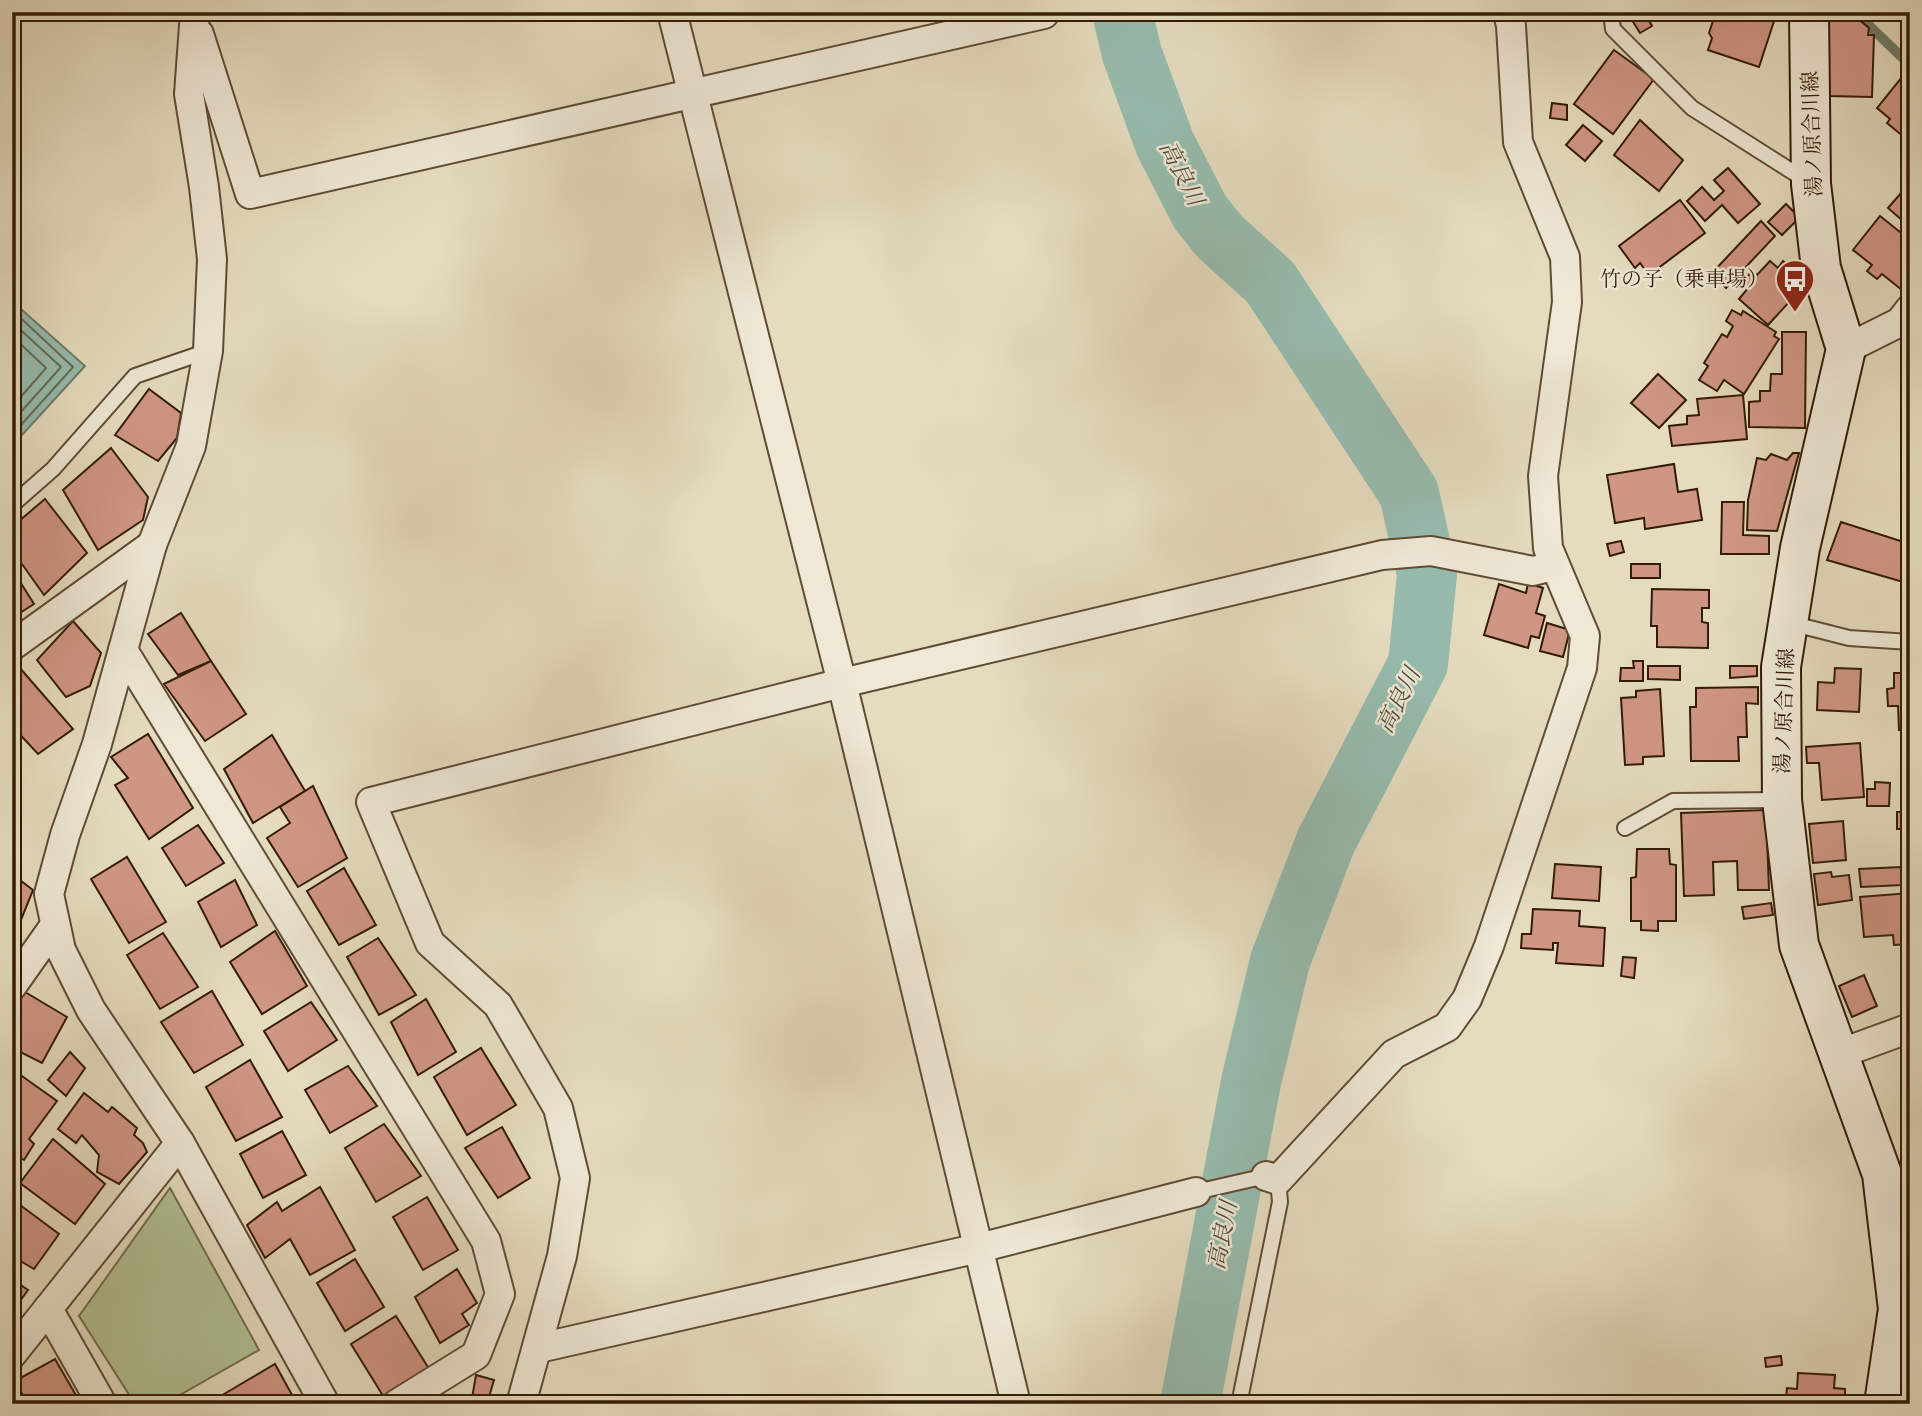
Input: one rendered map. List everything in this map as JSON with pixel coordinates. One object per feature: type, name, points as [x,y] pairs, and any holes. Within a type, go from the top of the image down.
[{"type":"main road","name":"湯ノ原合川線","points":[[1809,12],[1811,184],[1821,268],[1846,349],[1800,548],[1781,667],[1782,800],[1799,945],[1882,1174],[1898,1309],[1884,1404]]},
{"type":"street","points":[[672,12],[842,683],[1016,1404]]},
{"type":"street","points":[[1272,1178],[1394,1054],[1447,1027],[1467,999],[1489,946],[1582,668],[1585,636],[1552,565],[1548,548],[1543,476],[1567,302],[1566,257],[1518,142],[1511,26],[1507,12]]},
{"type":"street","points":[[195,15],[250,194],[1044,14]]},
{"type":"street","points":[[195,15],[189,94],[212,259],[208,351],[191,446],[152,545],[49,894],[61,950],[91,1010],[180,1143],[325,1404]]},
{"type":"street","points":[[1846,349],[1900,322],[1910,309]]},
{"type":"street","points":[[12,646],[152,545]]},
{"type":"street","points":[[521,1404],[539,1348],[562,1256],[575,1178],[558,1108],[498,1005],[430,943],[371,802],[842,683],[1382,555],[1431,551],[1471,556],[1534,571],[1552,565]]},
{"type":"street","points":[[123,650],[486,1241],[500,1294],[476,1355],[397,1404]]},
{"type":"street","points":[[12,986],[55,925]]},
{"type":"street","points":[[1839,1054],[1910,1028]]},
{"type":"street","points":[[12,1354],[180,1143]]},
{"type":"street","points":[[539,1348],[979,1248],[1196,1192]]},
{"type":"street","points":[[48,1309],[102,1404]]},
{"type":"lane","points":[[1611,12],[1613,29],[1692,108],[1811,184]]},
{"type":"lane","points":[[12,505],[53,469],[135,376],[208,351]]},
{"type":"lane","points":[[1788,623],[1849,638],[1910,642]]},
{"type":"lane","points":[[1625,828],[1673,801],[1782,800]]},
{"type":"lane","points":[[1196,1192],[1272,1178],[1280,1202],[1239,1404]]},
{"type":"shaded area","points":[[170,1188],[259,1350],[164,1404],[135,1404],[79,1316]]},
{"type":"water","points":[[12,301],[85,366],[12,446]]},
{"type":"building","points":[[1627,12],[1644,12],[1652,26],[1640,33]]},
{"type":"building","points":[[1716,12],[1777,12],[1759,67],[1708,50],[1712,38],[1709,33]]},
{"type":"building","points":[[1829,12],[1850,12],[1869,28],[1868,35],[1874,35],[1872,97],[1828,96]]},
{"type":"building","points":[[1614,50],[1654,79],[1613,134],[1574,104]]},
{"type":"building","points":[[1906,72],[1910,74],[1910,142],[1887,123],[1890,119],[1877,108]]},
{"type":"building","points":[[1552,103],[1567,105],[1567,120],[1550,118]]},
{"type":"building","points":[[1640,120],[1683,160],[1659,191],[1614,155]]},
{"type":"building","points":[[1583,125],[1602,141],[1585,161],[1566,145]]},
{"type":"building","points":[[1728,168],[1760,204],[1738,223],[1722,205],[1705,221],[1687,201],[1702,187],[1714,200],[1724,191],[1714,180]]},
{"type":"building","points":[[1908,185],[1910,186],[1910,227],[1888,208]]},
{"type":"building","points":[[1680,200],[1705,233],[1649,275],[1640,263],[1635,268],[1619,246]]},
{"type":"building","points":[[1786,204],[1796,214],[1796,221],[1782,235],[1768,222]]},
{"type":"building","points":[[1880,216],[1910,240],[1910,280],[1902,290],[1882,274],[1877,279],[1867,271],[1872,265],[1853,250]]},
{"type":"building","points":[[1761,221],[1775,236],[1726,288],[1712,273]]},
{"type":"building","points":[[1770,261],[1778,268],[1783,261],[1801,277],[1797,281],[1803,287],[1768,325],[1739,299],[1749,287],[1743,282],[1752,271],[1757,275]]},
{"type":"building","points":[[1732,310],[1741,315],[1743,311],[1776,332],[1774,336],[1779,339],[1744,394],[1724,380],[1717,391],[1699,380],[1708,366],[1704,363],[1722,334],[1727,337],[1733,326],[1726,321]]},
{"type":"building","points":[[1782,332],[1806,332],[1805,428],[1749,427],[1749,402],[1760,401],[1760,391],[1770,391],[1771,374],[1782,374]]},
{"type":"building","points":[[1658,374],[1686,400],[1659,428],[1631,403]]},
{"type":"building","points":[[149,389],[181,413],[177,438],[158,461],[115,435]]},
{"type":"building","points":[[1743,395],[1747,439],[1672,446],[1669,426],[1687,424],[1687,416],[1699,415],[1697,399]]},
{"type":"building","points":[[111,448],[148,497],[143,520],[98,550],[63,490]]},
{"type":"building","points":[[1793,453],[1799,453],[1777,531],[1747,530],[1748,500],[1757,458],[1766,460],[1771,454],[1787,460]]},
{"type":"building","points":[[1674,464],[1678,492],[1697,489],[1702,520],[1645,529],[1644,518],[1615,523],[1607,475]]},
{"type":"building","points":[[45,499],[87,553],[44,595],[12,550],[12,527]]},
{"type":"building","points":[[1722,502],[1744,502],[1743,535],[1769,536],[1769,554],[1721,554]]},
{"type":"building","points":[[1841,522],[1910,544],[1910,584],[1827,560]]},
{"type":"building","points":[[1621,541],[1624,552],[1610,556],[1607,544]]},
{"type":"building","points":[[1631,564],[1660,564],[1660,578],[1631,578]]},
{"type":"building","points":[[12,569],[34,604],[12,618]]},
{"type":"building","points":[[1528,583],[1543,588],[1536,613],[1545,616],[1539,638],[1531,636],[1528,648],[1484,635],[1499,584],[1526,593]]},
{"type":"building","points":[[1652,589],[1709,590],[1709,608],[1702,608],[1702,622],[1708,623],[1708,648],[1657,647],[1657,626],[1651,626]]},
{"type":"building","points":[[181,613],[211,661],[178,675],[148,634]]},
{"type":"building","points":[[73,621],[101,653],[90,686],[66,697],[37,660]]},
{"type":"building","points":[[1547,623],[1570,630],[1563,657],[1540,651]]},
{"type":"building","points":[[211,661],[246,714],[205,741],[164,684]]},
{"type":"building","points":[[1633,661],[1643,661],[1643,681],[1620,681],[1621,668],[1634,668]]},
{"type":"building","points":[[1648,666],[1680,666],[1680,680],[1648,679]]},
{"type":"building","points":[[1730,666],[1757,666],[1757,676],[1730,678]]},
{"type":"building","points":[[19,667],[73,729],[38,754],[12,726],[12,673]]},
{"type":"building","points":[[1835,668],[1861,669],[1859,712],[1817,710],[1818,682],[1834,683]]},
{"type":"building","points":[[1894,673],[1910,673],[1910,730],[1899,730],[1898,706],[1888,706],[1887,689],[1894,688]]},
{"type":"building","points":[[1758,687],[1758,704],[1746,703],[1747,737],[1738,737],[1739,761],[1691,761],[1690,707],[1696,707],[1696,688]]},
{"type":"building","points":[[1660,689],[1664,756],[1643,757],[1643,764],[1625,765],[1621,698],[1636,697],[1636,691]]},
{"type":"building","points":[[148,734],[193,808],[149,839],[115,785],[128,778],[111,757]]},
{"type":"building","points":[[272,735],[305,791],[253,823],[224,769]]},
{"type":"building","points":[[1860,743],[1864,797],[1822,800],[1819,763],[1807,763],[1806,747]]},
{"type":"building","points":[[1875,782],[1890,783],[1889,806],[1867,806],[1867,789],[1875,789]]},
{"type":"building","points":[[313,786],[347,858],[298,887],[267,838],[290,823],[280,807]]},
{"type":"building","points":[[1766,810],[1769,890],[1738,890],[1737,861],[1713,862],[1714,895],[1684,896],[1681,813]]},
{"type":"building","points":[[1897,812],[1910,812],[1910,829],[1897,829]]},
{"type":"building","points":[[1843,821],[1846,860],[1813,863],[1809,824]]},
{"type":"building","points":[[198,825],[224,863],[186,886],[162,848]]},
{"type":"building","points":[[1906,838],[1910,838],[1910,884],[1907,884]]},
{"type":"building","points":[[1637,849],[1669,849],[1670,864],[1676,865],[1676,921],[1658,921],[1658,931],[1641,930],[1641,921],[1631,921],[1631,878],[1636,877]]},
{"type":"building","points":[[127,857],[166,922],[129,943],[91,879]]},
{"type":"building","points":[[1555,864],[1601,867],[1599,901],[1552,898]]},
{"type":"building","points":[[1901,867],[1902,885],[1861,887],[1859,869]]},
{"type":"building","points":[[344,868],[376,925],[339,945],[307,891]]},
{"type":"building","points":[[1831,872],[1832,877],[1849,875],[1852,900],[1818,905],[1814,874]]},
{"type":"building","points":[[12,874],[33,890],[14,937],[12,936]]},
{"type":"building","points":[[235,880],[257,925],[221,947],[198,902]]},
{"type":"building","points":[[1910,893],[1908,944],[1894,945],[1893,935],[1864,937],[1860,897]]},
{"type":"building","points":[[1771,903],[1773,915],[1744,919],[1742,907]]},
{"type":"building","points":[[1533,909],[1580,911],[1579,926],[1605,928],[1603,966],[1556,963],[1558,943],[1553,943],[1553,950],[1521,948],[1522,934],[1531,934]]},
{"type":"building","points":[[275,931],[307,986],[262,1014],[230,962]]},
{"type":"building","points":[[163,933],[198,987],[160,1009],[127,955]]},
{"type":"building","points":[[378,938],[416,995],[379,1015],[347,957]]},
{"type":"building","points":[[1623,957],[1636,958],[1634,978],[1621,976]]},
{"type":"building","points":[[1864,975],[1877,1006],[1852,1017],[1839,986]]},
{"type":"building","points":[[212,991],[243,1045],[194,1073],[161,1022]]},
{"type":"building","points":[[25,992],[67,1017],[42,1063],[12,1048],[12,1012]]},
{"type":"building","points":[[426,999],[456,1052],[418,1075],[391,1022]]},
{"type":"building","points":[[311,1002],[337,1040],[288,1071],[264,1031]]},
{"type":"building","points":[[481,1048],[516,1105],[467,1135],[434,1077]]},
{"type":"building","points":[[70,1052],[85,1068],[66,1096],[48,1080]]},
{"type":"building","points":[[250,1060],[282,1117],[236,1141],[206,1087]]},
{"type":"building","points":[[348,1066],[377,1106],[330,1133],[305,1090]]},
{"type":"building","points":[[12,1069],[57,1101],[29,1139],[34,1144],[24,1160],[12,1153]]},
{"type":"building","points":[[84,1093],[108,1112],[112,1107],[137,1128],[134,1135],[143,1143],[147,1152],[119,1184],[97,1172],[99,1155],[82,1135],[76,1143],[58,1129]]},
{"type":"building","points":[[384,1124],[421,1176],[376,1202],[345,1148]]},
{"type":"building","points":[[502,1127],[530,1178],[498,1198],[465,1148]]},
{"type":"building","points":[[282,1131],[306,1175],[263,1198],[240,1154]]},
{"type":"building","points":[[53,1139],[105,1184],[75,1224],[20,1183]]},
{"type":"building","points":[[320,1187],[355,1250],[310,1275],[290,1239],[265,1258],[247,1225],[277,1202],[282,1211]]},
{"type":"building","points":[[427,1197],[458,1250],[423,1270],[393,1217]]},
{"type":"building","points":[[12,1199],[59,1234],[34,1269],[12,1256]]},
{"type":"building","points":[[355,1259],[384,1307],[345,1331],[317,1283]]},
{"type":"building","points":[[457,1269],[477,1303],[462,1314],[469,1325],[440,1343],[415,1297]]},
{"type":"building","points":[[12,1279],[28,1290],[12,1312]]},
{"type":"building","points":[[396,1316],[431,1372],[385,1399],[351,1344]]},
{"type":"building","points":[[1781,1356],[1782,1365],[1766,1367],[1765,1358]]},
{"type":"building","points":[[55,1359],[81,1404],[28,1404],[15,1381]]},
{"type":"building","points":[[275,1364],[297,1404],[223,1404],[219,1397]]},
{"type":"building","points":[[1798,1373],[1835,1375],[1834,1388],[1845,1389],[1845,1404],[1793,1404],[1793,1397],[1786,1397],[1787,1388],[1797,1389]]},
{"type":"building","points":[[476,1375],[494,1380],[487,1404],[471,1404]]},
{"type":"waterway","name":"高良川","points":[[1122,12],[1132,54],[1165,144],[1200,212],[1220,237],[1270,282],[1409,493],[1427,574],[1418,664],[1326,841],[1280,961],[1251,1082],[1190,1404]]},
{"type":"waterway","points":[[1855,12],[1910,65]]},
{"type":"place","name":"竹の子（乗車場）","points":[[1795,313]]}]
